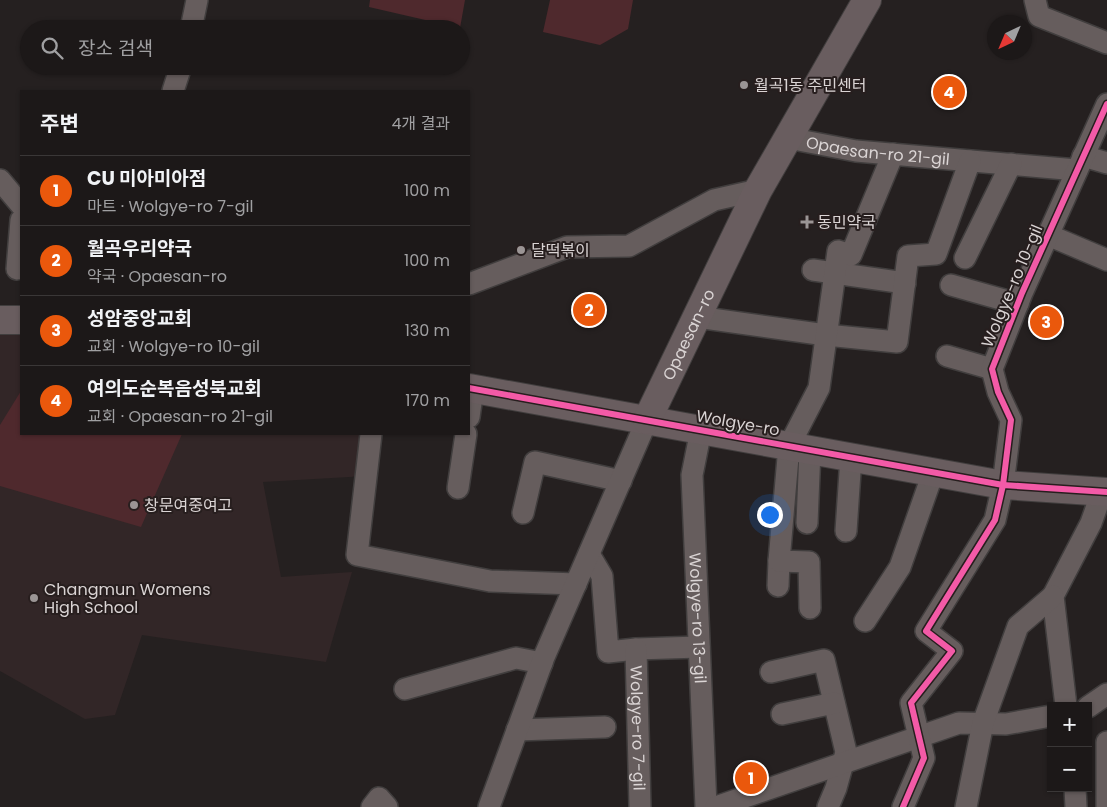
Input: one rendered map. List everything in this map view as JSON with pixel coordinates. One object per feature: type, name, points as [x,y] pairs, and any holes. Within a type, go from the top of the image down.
[{"type":"main road","name":"Opaesan-ro","points":[[647,420],[758,190],[867,0]]},
{"type":"main road","points":[[0,320],[20,320]]},
{"type":"main road","name":"Wolgye-ro","points":[[471,388],[1003,486],[1105,492]]},
{"type":"street","points":[[193,20],[197,0]]},
{"type":"street","points":[[1035,0],[1039,16],[1107,43]]},
{"type":"street","points":[[173,90],[178,75]]},
{"type":"street","name":"Wolgye-ro 10-gil","points":[[1003,486],[1011,420],[998,392],[992,369],[1018,304],[1107,104]]},
{"type":"street","name":"Opaesan-ro 21-gil","points":[[788,138],[856,151],[970,161],[1011,164],[1080,163]]},
{"type":"street","points":[[807,523],[799,448],[819,388],[838,251],[851,255],[893,154]]},
{"type":"street","name":"Opaesan-ro 21-gil","points":[[826,335],[897,342],[908,256],[936,254],[970,161]]},
{"type":"street","points":[[1080,163],[1107,163]]},
{"type":"street","points":[[965,258],[1011,164]]},
{"type":"street","points":[[0,180],[20,204]]},
{"type":"street","points":[[470,284],[567,247],[629,246],[714,200],[758,190]]},
{"type":"street","points":[[13,269],[20,226]]},
{"type":"street","name":"Wolgye-ro 10-gil","points":[[1048,235],[1107,260]]},
{"type":"street","points":[[813,270],[905,283]]},
{"type":"street","name":"Wolgye-ro 10-gil","points":[[951,285],[1018,304]]},
{"type":"street","points":[[697,317],[826,335]]},
{"type":"street","name":"Wolgye-ro 10-gil","points":[[947,356],[992,369]]},
{"type":"street","name":"Wolgye-ro","points":[[470,402],[471,388]]},
{"type":"street","name":"Opaesan-ro","points":[[489,807],[542,663],[647,420]]},
{"type":"street","name":"Wolgye-ro 13-gil","points":[[701,430],[692,475],[706,807]]},
{"type":"street","points":[[371,435],[357,555],[490,581],[576,584]]},
{"type":"street","points":[[458,488],[466,435]]},
{"type":"street","name":"Wolgye-ro","points":[[778,586],[779,561],[799,448]]},
{"type":"street","points":[[846,531],[851,457]]},
{"type":"street","points":[[523,513],[535,462],[621,481]]},
{"type":"street","points":[[865,621],[900,567],[933,473]]},
{"type":"street","points":[[903,807],[924,758],[911,703],[952,651],[926,632],[995,520],[1003,486]]},
{"type":"street","points":[[966,807],[983,724],[1018,626],[1053,596],[1105,492]]},
{"type":"street","points":[[589,554],[602,576],[608,652],[699,647]]},
{"type":"street","points":[[779,561],[809,562],[810,608]]},
{"type":"street","points":[[1053,596],[1066,702]]},
{"type":"street","name":"Wolgye-ro 7-gil","points":[[636,649],[640,807]]},
{"type":"street","points":[[405,689],[516,658],[542,663]]},
{"type":"street","points":[[771,672],[824,660],[846,752],[828,807]]},
{"type":"street","points":[[1092,704],[1107,694]]},
{"type":"street","points":[[782,714],[834,703]]},
{"type":"street","points":[[716,807],[920,738],[958,723],[1006,724],[1047,717]]},
{"type":"street","points":[[517,730],[605,727]]},
{"type":"street","points":[[1107,742],[1107,807]]},
{"type":"street","points":[[1075,792],[1076,807]]},
{"type":"street","points":[[372,807],[380,798],[387,807]]},
{"type":"shaded area","points":[[370,0],[465,0],[461,20],[425,20],[369,7]]},
{"type":"shaded area","points":[[550,0],[633,0],[628,29],[600,45],[543,32]]},
{"type":"shaded area","name":"창문여중여고","points":[[20,320],[20,435],[371,435],[366,476],[263,482],[281,577],[352,572],[326,662],[142,635],[115,715],[85,719],[0,671],[0,321]]},
{"type":"shaded area","points":[[20,393],[20,435],[182,435],[141,527],[0,486],[0,425]]},
{"type":"cycle path","points":[[903,807],[924,758],[911,703],[952,651],[926,631],[995,520],[1003,485],[1011,420],[998,392],[992,369],[1022,293],[1107,104]]},
{"type":"cycle path","points":[[470,388],[1003,485],[1107,492]]},
{"type":"place","name":"월곡1동 주민센터","points":[[744,85]]},
{"type":"place","name":"여의도순복음성북교회","points":[[949,92]]},
{"type":"place","name":"동민약국","points":[[807,222]]},
{"type":"place","name":"달떡볶이","points":[[521,250]]},
{"type":"place","name":"월곡우리약국","points":[[589,310]]},
{"type":"place","name":"성암중앙교회","points":[[1046,322]]},
{"type":"place","name":"창문여중여고","points":[[134,505]]},
{"type":"place","name":"Changmun Womens High School","points":[[34,598]]},
{"type":"place","name":"CU 미아미아점","points":[[751,778]]}]
